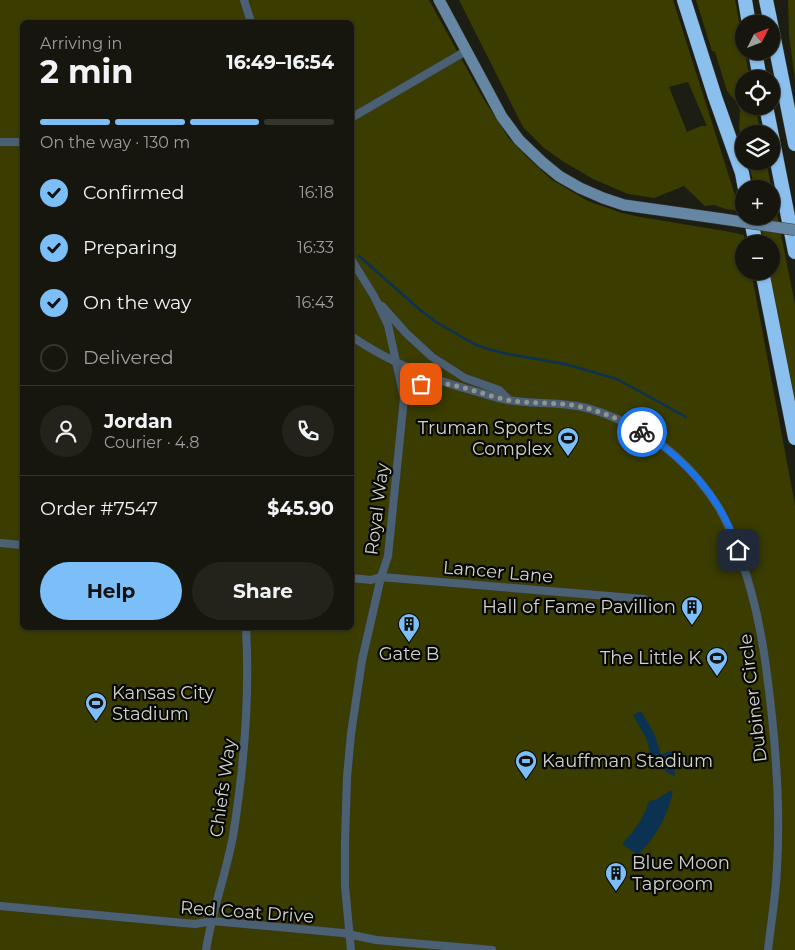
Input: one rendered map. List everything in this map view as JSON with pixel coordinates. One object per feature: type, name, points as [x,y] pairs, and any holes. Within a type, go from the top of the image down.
[{"type":"highway","points":[[684,0],[743,180]]},
{"type":"highway","points":[[745,0],[748,15]]},
{"type":"highway","points":[[766,0],[769,15]]},
{"type":"highway","points":[[772,15],[775,0]]},
{"type":"highway","points":[[778,60],[795,144]]},
{"type":"highway","points":[[768,115],[795,252]]},
{"type":"highway","points":[[764,280],[795,438]]},
{"type":"main road","points":[[438,0],[502,117],[519,140],[559,176],[580,188],[624,205],[795,230]]},
{"type":"street","points":[[244,0],[250,20]]},
{"type":"street","points":[[354,116],[466,51]]},
{"type":"street","points":[[0,142],[20,142]]},
{"type":"street","name":"Royal Way","points":[[351,950],[346,886],[345,814],[347,770],[362,660],[381,577],[388,556],[404,398],[388,324],[374,296],[354,265]]},
{"type":"street","points":[[374,296],[406,333],[432,357],[465,378],[499,390],[509,400]]},
{"type":"street","name":"Dubiner Circle","points":[[354,338],[397,363],[440,382],[509,400],[570,405],[592,409],[616,418],[644,433],[674,454],[697,479],[719,508],[730,528],[753,597],[762,639],[773,714],[778,801],[778,839],[774,905],[768,950]]},
{"type":"street","points":[[404,398],[421,384],[430,382],[450,385]]},
{"type":"street","points":[[0,543],[20,545]]},
{"type":"street","name":"Lancer Lane","points":[[354,578],[371,580],[381,577],[644,599]]},
{"type":"street","name":"Chiefs Way","points":[[206,950],[208,933],[233,837],[242,768],[247,704],[246,630]]},
{"type":"street","name":"Red Coat Drive","points":[[0,906],[195,924],[212,921],[343,933],[376,940],[492,950]]},
{"type":"shaded area","name":"Truman Sports Complex","points":[[0,0],[429,0],[483,98],[508,137],[552,180],[588,201],[622,213],[744,235],[735,235],[735,280],[753,280],[795,505],[795,950],[0,950]]},
{"type":"shaded area","points":[[459,0],[673,0],[735,195],[735,210],[714,205],[705,206],[684,186],[654,198],[628,194],[593,179],[544,148],[523,127]],"holes":[[[688,82],[707,126],[701,126],[687,132],[669,87]]]},
{"type":"shaded area","points":[[696,0],[735,0],[738,15],[735,15],[735,60],[746,60],[748,70],[735,70],[735,100],[727,91],[715,52],[712,51]]},
{"type":"shaded area","points":[[788,0],[795,0],[795,80],[789,35]]},
{"type":"shaded area","points":[[740,115],[757,115],[759,125],[739,125]]},
{"type":"shaded area","points":[[750,170],[768,170],[770,180],[753,180]]},
{"type":"shaded area","points":[[761,225],[779,225],[795,304],[795,402],[771,280],[780,280],[780,235],[762,235]]},
{"type":"water","points":[[641,711],[654,733],[661,754],[672,751],[675,776],[653,763],[647,740],[633,715]]},
{"type":"water","points":[[673,791],[664,818],[656,833],[638,855],[622,844],[638,824],[649,801],[655,800]]},
{"type":"waterway","points":[[359,256],[419,309],[436,322],[474,344],[508,354],[565,364],[617,379],[686,417]]},
{"type":"way so far","points":[[421,384],[430,382],[450,385],[509,400],[570,405],[592,409],[616,418],[642,432]]},
{"type":"place","name":"Truman Sports Complex","points":[[568,457]]},
{"type":"place","name":"Hall of Fame Pavillion","points":[[692,626]]},
{"type":"place","name":"Gate B","points":[[409,643]]},
{"type":"place","name":"The Little K","points":[[717,677]]},
{"type":"place","name":"Kansas City Stadium","points":[[96,722]]},
{"type":"place","name":"Kauffman Stadium","points":[[526,780]]},
{"type":"place","name":"Blue Moon Taproom","points":[[616,892]]},
{"type":"route","points":[[642,432],[674,454],[697,479],[719,508],[730,528],[738,550]]}]
